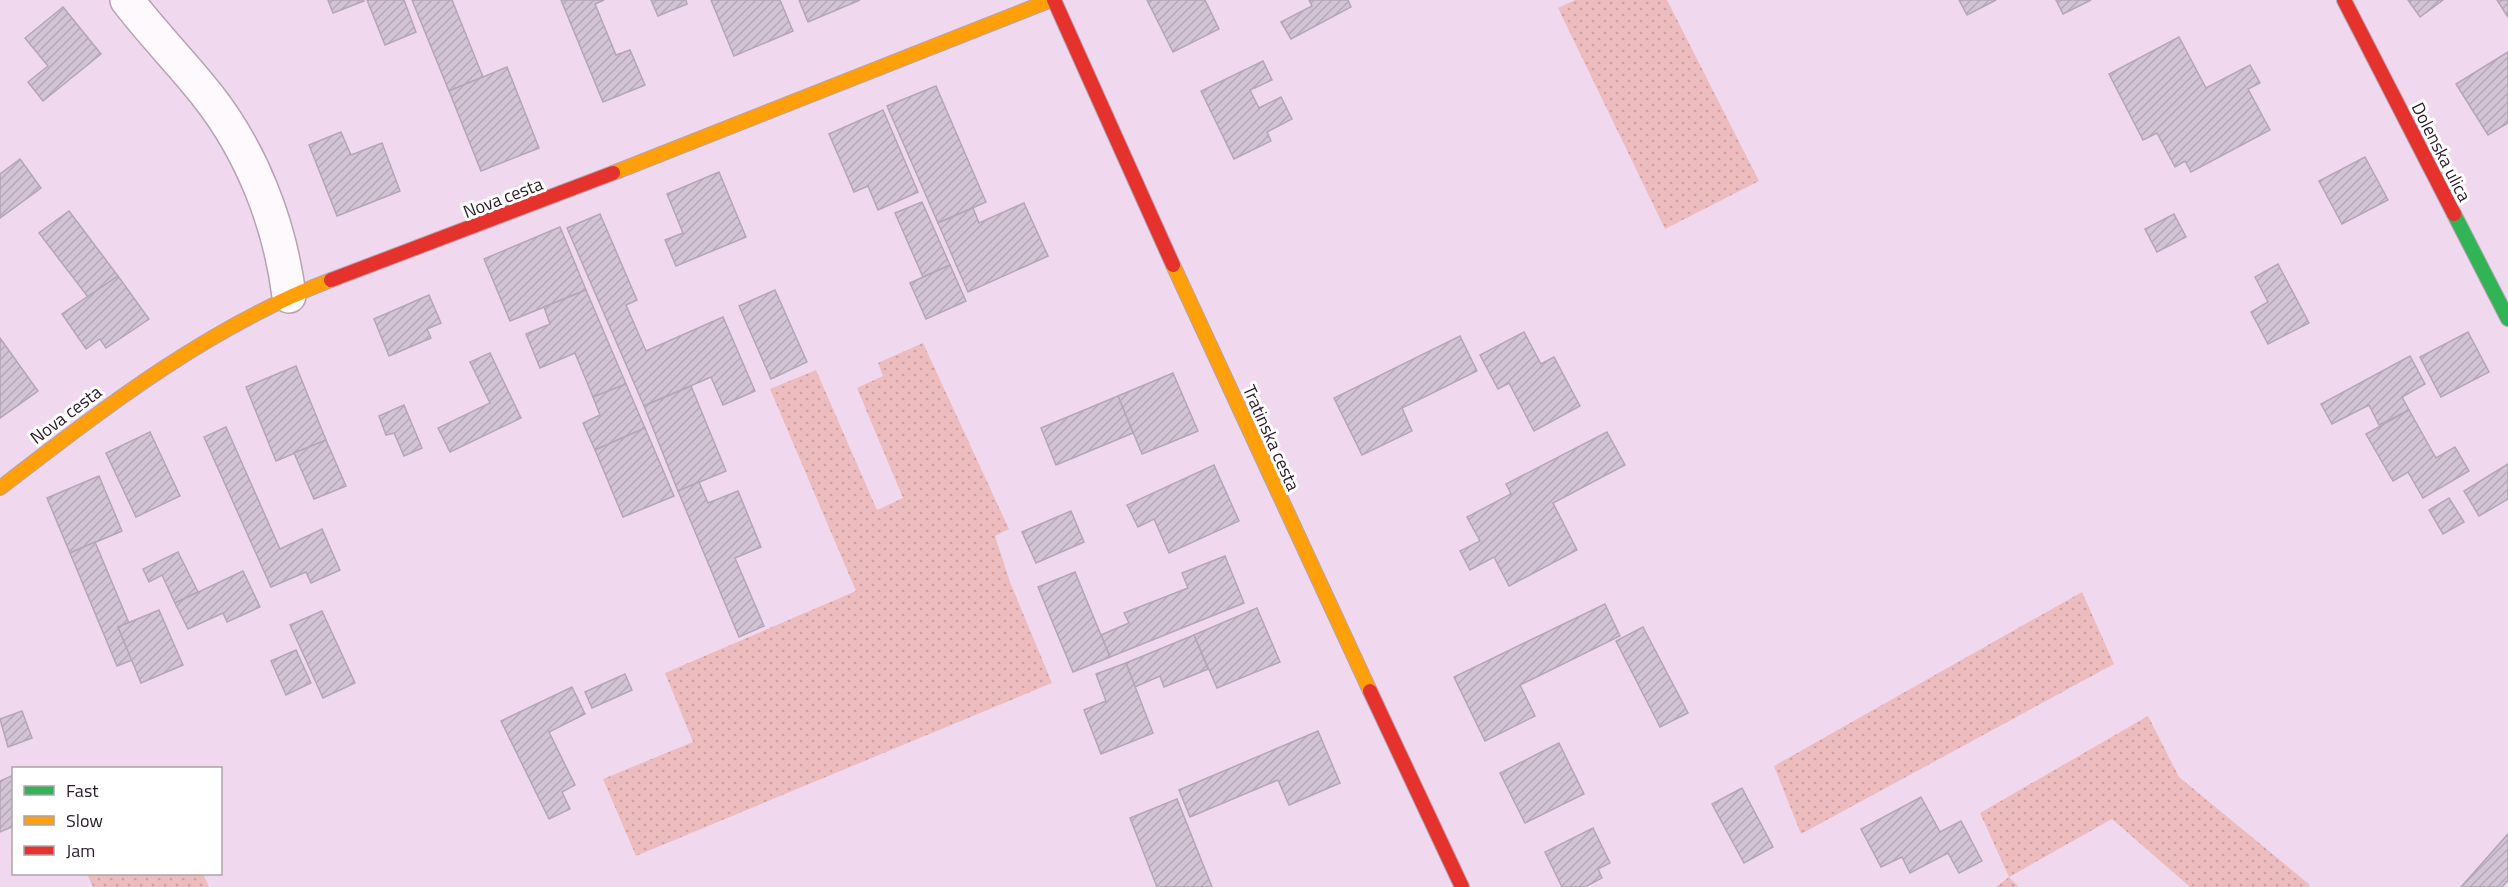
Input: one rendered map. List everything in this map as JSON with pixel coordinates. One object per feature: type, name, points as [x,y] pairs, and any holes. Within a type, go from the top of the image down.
[{"type":"street","points":[[127,0],[208,96],[246,154],[284,258],[289,296]]},
{"type":"street","name":"Nova cesta","points":[[0,488],[107,406],[194,349],[289,296],[670,152],[1052,0]]},
{"type":"street","name":"Tratinska cesta","points":[[1052,0],[1277,494],[1462,887]]},
{"type":"street","name":"Dolenska ulica","points":[[2344,0],[2508,319]]},
{"type":"shaded area","points":[[1575,0],[1667,0],[1759,181],[1665,229],[1558,8]]},
{"type":"shaded area","points":[[923,343],[1009,529],[995,536],[1010,582],[1052,683],[636,856],[603,779],[693,742],[665,673],[856,591],[770,389],[816,370],[877,510],[903,498],[857,388],[883,376],[878,363]]},
{"type":"shaded area","points":[[2082,592],[2114,664],[1801,834],[1774,766]]},
{"type":"shaded area","points":[[2148,716],[2179,777],[2310,885],[2308,887],[2190,887],[2112,819],[2009,877],[1980,813]]},
{"type":"shaded area","points":[[87,875],[203,875],[209,887],[93,887]]},
{"type":"shaded area","points":[[2009,877],[2019,887],[1996,887]]},
{"type":"building","points":[[328,0],[363,0],[364,1],[333,13]]},
{"type":"building","points":[[367,0],[404,0],[416,32],[385,45]]},
{"type":"building","points":[[412,0],[452,0],[483,77],[449,91]]},
{"type":"building","points":[[561,0],[604,0],[595,4],[616,55],[630,50],[645,85],[603,102]]},
{"type":"building","points":[[651,0],[686,0],[687,4],[658,16]]},
{"type":"building","points":[[711,0],[780,0],[793,31],[734,56]]},
{"type":"building","points":[[799,0],[860,0],[808,22]]},
{"type":"building","points":[[1147,0],[1205,0],[1219,29],[1173,52]]},
{"type":"building","points":[[1309,0],[1348,0],[1351,7],[1291,39],[1281,22],[1312,6]]},
{"type":"building","points":[[1959,0],[1996,0],[1967,15]]},
{"type":"building","points":[[2056,0],[2091,0],[2063,14]]},
{"type":"building","points":[[2408,0],[2443,0],[2420,17]]},
{"type":"building","points":[[2497,0],[2508,0],[2508,17]]},
{"type":"building","points":[[63,7],[101,54],[43,101],[28,82],[48,66],[25,38]]},
{"type":"building","points":[[2179,37],[2206,88],[2250,65],[2260,83],[2248,89],[2270,130],[2191,172],[2185,161],[2175,167],[2157,133],[2143,140],[2109,74]]},
{"type":"building","points":[[2508,52],[2508,123],[2488,135],[2456,84]]},
{"type":"building","points":[[1263,61],[1272,80],[1250,90],[1259,108],[1281,97],[1292,119],[1267,132],[1271,141],[1234,159],[1201,91]]},
{"type":"building","points":[[507,67],[539,148],[481,171],[449,91]]},
{"type":"building","points":[[936,86],[986,202],[938,223],[887,106]]},
{"type":"building","points":[[883,110],[918,192],[878,210],[868,186],[854,192],[829,134]]},
{"type":"building","points":[[341,132],[351,155],[382,143],[400,191],[337,216],[309,145]]},
{"type":"building","points":[[2365,157],[2388,200],[2342,224],[2319,181]]},
{"type":"building","points":[[20,159],[41,188],[0,218],[0,174]]},
{"type":"building","points":[[719,172],[746,237],[676,266],[665,240],[683,233],[667,194]]},
{"type":"building","points":[[922,202],[950,265],[923,277],[895,213]]},
{"type":"building","points":[[1024,203],[1048,256],[968,292],[938,223],[973,208],[979,223]]},
{"type":"building","points":[[69,211],[118,276],[88,297],[39,233]]},
{"type":"building","points":[[600,214],[637,300],[626,305],[646,351],[723,317],[755,391],[723,405],[711,377],[644,406],[567,228]]},
{"type":"building","points":[[2174,214],[2186,237],[2157,252],[2145,229]]},
{"type":"building","points":[[560,227],[586,290],[510,321],[484,259]]},
{"type":"building","points":[[2278,264],[2309,323],[2268,344],[2251,312],[2268,302],[2255,277]]},
{"type":"building","points":[[950,265],[966,301],[926,319],[910,283]]},
{"type":"building","points":[[118,276],[149,319],[106,348],[100,339],[86,349],[62,314]]},
{"type":"building","points":[[586,290],[626,384],[593,397],[575,353],[540,368],[526,334],[550,324],[544,307]]},
{"type":"building","points":[[775,290],[807,362],[771,379],[739,306]]},
{"type":"building","points":[[429,295],[441,323],[427,329],[431,338],[389,356],[374,319]]},
{"type":"building","points":[[1524,332],[1541,364],[1554,357],[1580,406],[1534,431],[1509,383],[1498,389],[1480,355]]},
{"type":"building","points":[[2468,332],[2489,372],[2441,397],[2420,357]]},
{"type":"building","points":[[1460,336],[1477,371],[1402,408],[1412,431],[1362,455],[1334,398]]},
{"type":"building","points":[[0,338],[38,391],[0,418]]},
{"type":"building","points":[[490,353],[521,418],[450,452],[438,428],[490,403],[470,362]]},
{"type":"building","points":[[2410,356],[2425,384],[2402,397],[2409,410],[2379,425],[2369,405],[2332,424],[2321,404]]},
{"type":"building","points":[[296,366],[326,440],[276,461],[246,387]]},
{"type":"building","points":[[1173,373],[1198,431],[1142,454],[1118,396]]},
{"type":"building","points":[[626,384],[645,428],[595,450],[583,423],[600,415],[593,397]]},
{"type":"building","points":[[691,386],[726,471],[678,491],[644,406]]},
{"type":"building","points":[[1118,396],[1133,433],[1056,465],[1041,428]]},
{"type":"building","points":[[404,405],[422,448],[404,456],[394,433],[386,435],[379,416]]},
{"type":"building","points":[[2409,410],[2436,458],[2455,447],[2469,471],[2423,498],[2408,472],[2393,481],[2366,434]]},
{"type":"building","points":[[226,427],[280,549],[322,529],[340,570],[311,583],[306,572],[271,587],[204,437]]},
{"type":"building","points":[[645,428],[674,496],[623,517],[595,450]]},
{"type":"building","points":[[150,432],[180,496],[136,517],[106,453]]},
{"type":"building","points":[[1607,432],[1625,465],[1553,503],[1577,550],[1509,586],[1494,557],[1470,570],[1460,551],[1480,541],[1467,517],[1511,494],[1506,484]]},
{"type":"building","points":[[326,440],[346,486],[314,499],[294,453]]},
{"type":"building","points":[[2508,464],[2508,499],[2479,516],[2464,491]]},
{"type":"building","points":[[1214,465],[1239,521],[1169,553],[1154,519],[1138,527],[1127,505]]},
{"type":"building","points":[[99,476],[122,531],[70,553],[47,498]]},
{"type":"building","points":[[699,482],[708,503],[738,491],[761,547],[735,558],[764,626],[739,637],[678,491]]},
{"type":"building","points":[[2449,498],[2464,522],[2443,534],[2429,510]]},
{"type":"building","points":[[1071,511],[1084,542],[1036,563],[1022,532]]},
{"type":"building","points":[[95,542],[129,623],[118,627],[132,660],[117,666],[70,553]]},
{"type":"building","points":[[178,552],[198,592],[175,603],[162,575],[149,582],[143,569]]},
{"type":"building","points":[[1225,556],[1244,603],[1110,657],[1101,635],[1129,623],[1124,613],[1188,588],[1182,573]]},
{"type":"building","points":[[243,571],[260,607],[227,622],[223,613],[188,629],[175,603]]},
{"type":"building","points":[[1075,572],[1110,657],[1073,672],[1038,587]]},
{"type":"building","points":[[1605,604],[1620,636],[1520,685],[1535,716],[1485,741],[1454,677]]},
{"type":"building","points":[[1257,608],[1280,662],[1217,688],[1194,635]]},
{"type":"building","points":[[159,610],[183,665],[141,683],[118,627]]},
{"type":"building","points":[[322,611],[355,683],[323,698],[290,625]]},
{"type":"building","points":[[1643,627],[1688,713],[1660,727],[1616,641]]},
{"type":"building","points":[[1194,635],[1208,669],[1164,687],[1160,676],[1135,687],[1126,663]]},
{"type":"building","points":[[296,650],[311,683],[286,695],[271,661]]},
{"type":"building","points":[[1126,663],[1153,733],[1101,754],[1084,710],[1106,701],[1096,674]]},
{"type":"building","points":[[625,674],[632,690],[592,708],[585,692]]},
{"type":"building","points":[[572,687],[585,714],[549,732],[575,785],[562,792],[570,809],[549,819],[501,721]]},
{"type":"building","points":[[22,711],[32,738],[8,747],[0,719]]},
{"type":"building","points":[[1318,731],[1340,783],[1289,805],[1278,780],[1190,817],[1179,790]]},
{"type":"building","points":[[1559,743],[1584,794],[1525,823],[1500,773]]},
{"type":"building","points":[[12,776],[12,827],[0,832],[0,781]]},
{"type":"building","points":[[1742,788],[1773,847],[1744,863],[1712,804]]},
{"type":"building","points":[[1921,797],[1940,832],[1961,821],[1982,861],[1959,873],[1948,853],[1910,873],[1902,857],[1881,867],[1861,829]]},
{"type":"building","points":[[1177,799],[1212,887],[1157,887],[1130,818]]},
{"type":"building","points":[[1593,828],[1610,863],[1598,869],[1602,878],[1585,887],[1562,887],[1545,852]]},
{"type":"building","points":[[2508,834],[2508,880],[2502,887],[2461,887]]},
{"type":"traffic: fast","points":[[2454,214],[2508,319]]},
{"type":"traffic: slow","points":[[613,173],[1051,0]]},
{"type":"traffic: slow","points":[[1173,265],[1370,691]]},
{"type":"traffic: slow","points":[[0,488],[118,400],[200,345],[286,299],[331,280]]},
{"type":"traffic: jam","points":[[1054,0],[1173,265]]},
{"type":"traffic: jam","points":[[2344,0],[2454,214]]},
{"type":"traffic: jam","points":[[331,280],[613,173]]},
{"type":"traffic: jam","points":[[1370,691],[1462,887]]}]
